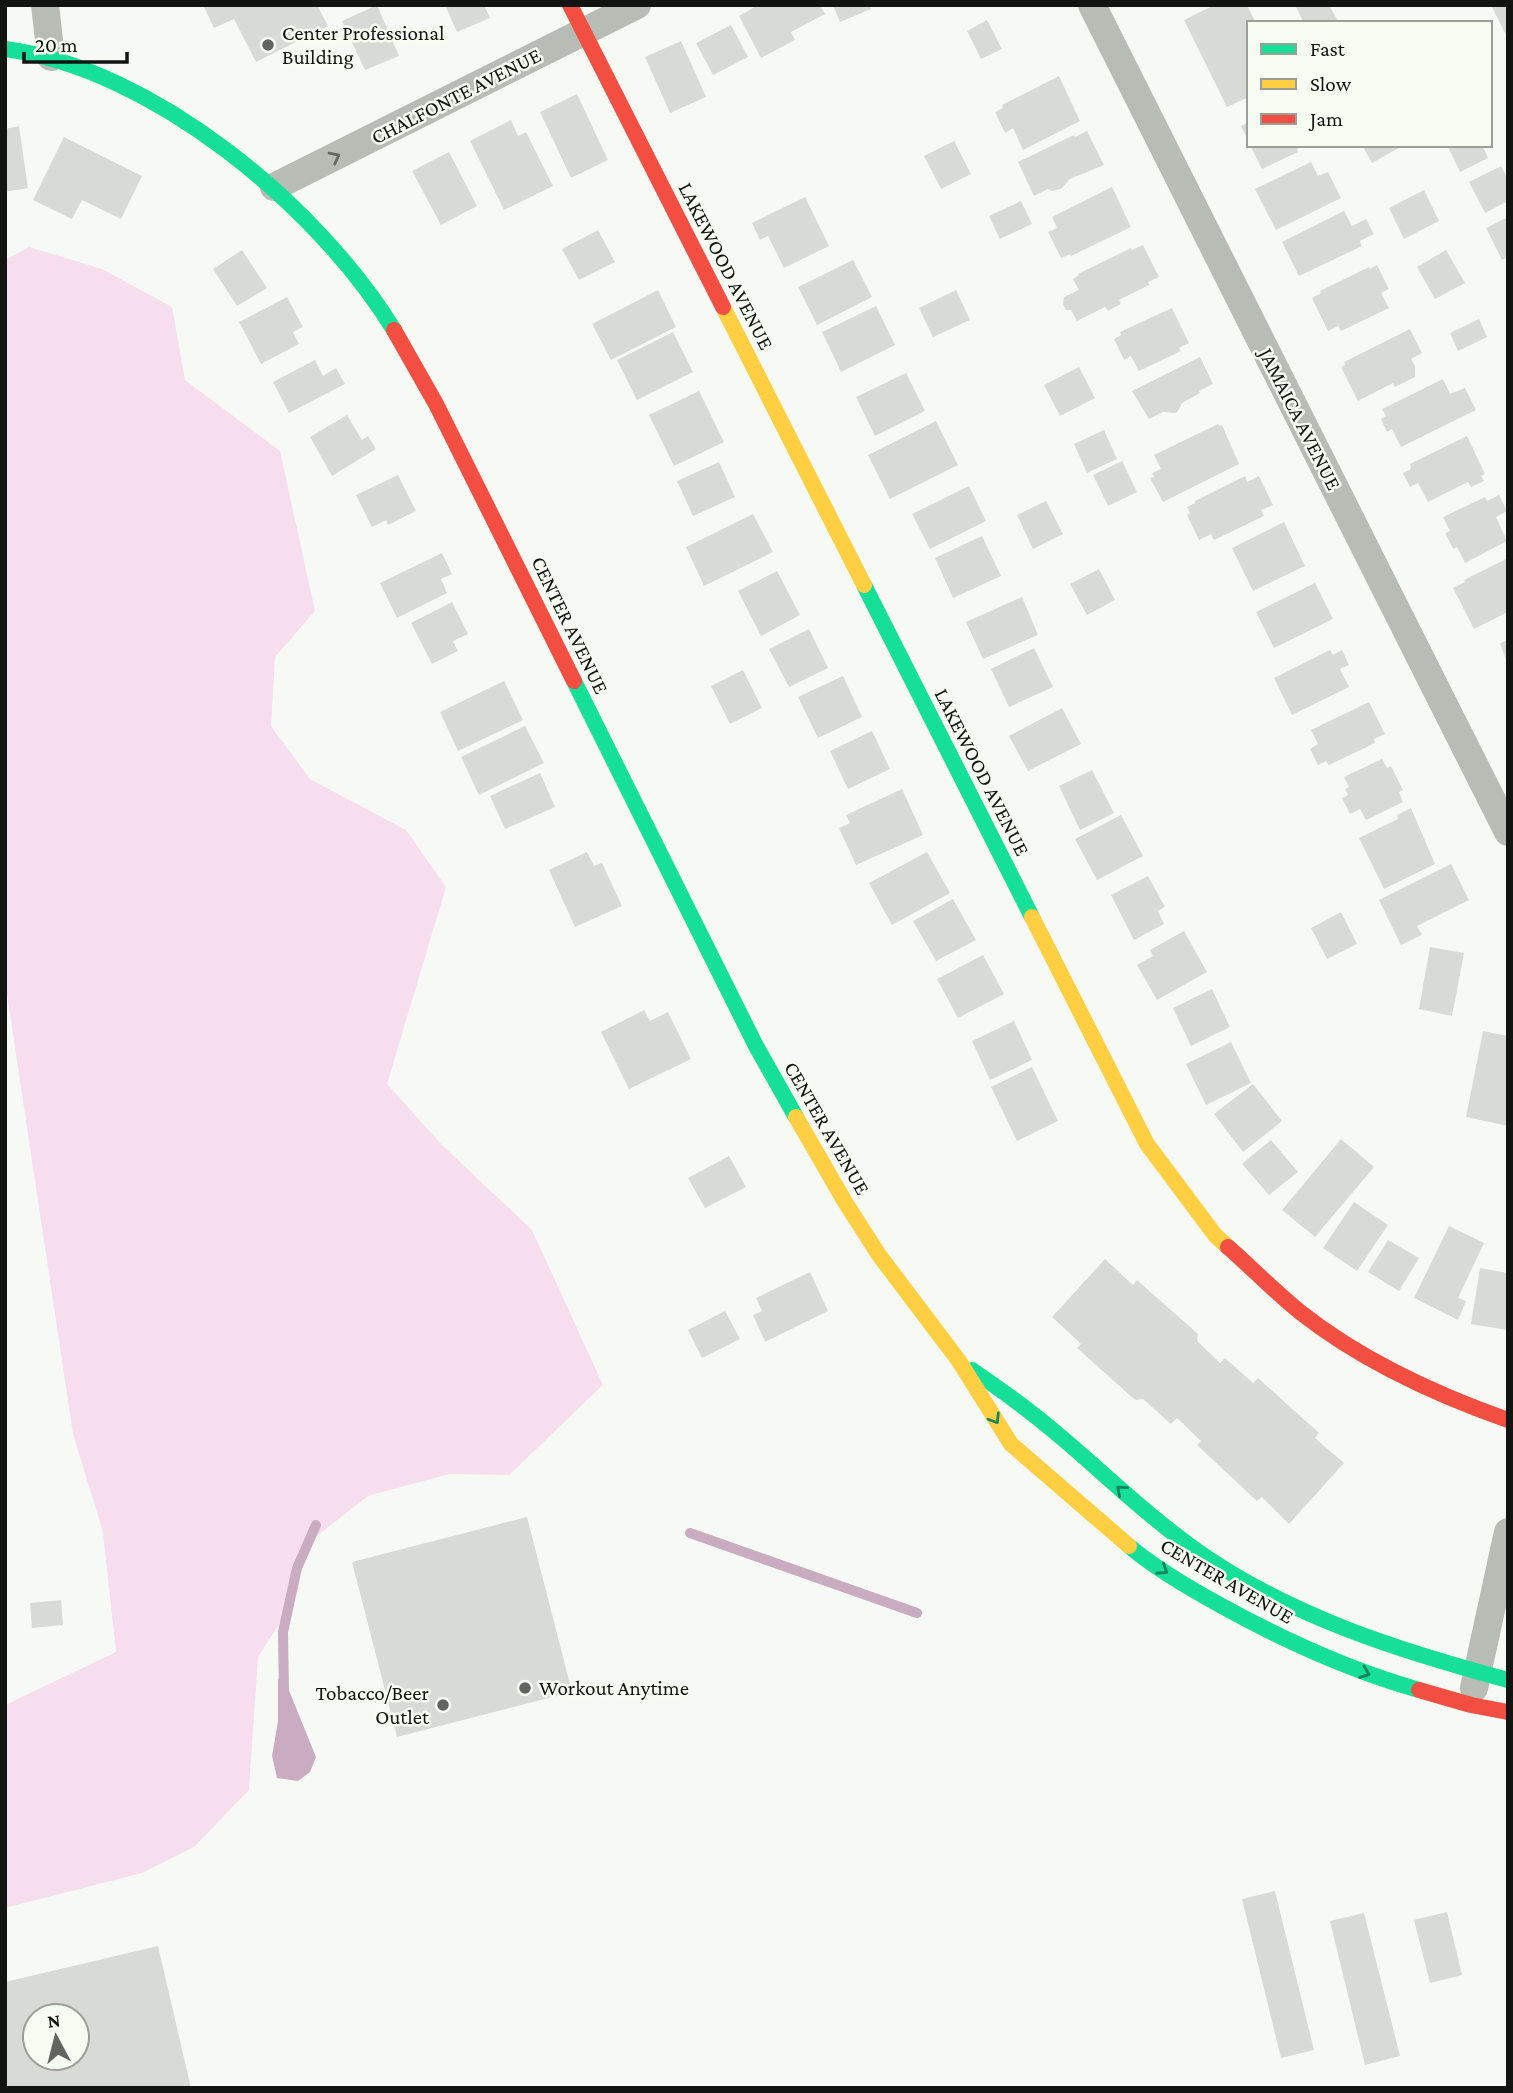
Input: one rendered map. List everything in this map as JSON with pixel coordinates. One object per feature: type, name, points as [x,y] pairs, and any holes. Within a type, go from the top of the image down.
[{"type":"street","points":[[45,5],[51,57]]},
{"type":"street","name":"LAKEWOOD AVENUE","points":[[570,5],[1147,1144],[1215,1235],[1300,1312],[1377,1364],[1446,1398],[1508,1420]]},
{"type":"street","name":"CHALFONTE AVENUE","points":[[274,187],[637,5]]},
{"type":"street","name":"JAMAICA AVENUE","points":[[1092,5],[1508,832]]},
{"type":"street","name":"CENTER AVENUE","points":[[5,48],[51,57],[114,84],[173,115],[239,157],[274,187],[351,267],[394,329],[436,404],[756,1046],[845,1202],[872,1244],[959,1361],[1011,1444],[1140,1555],[1258,1626],[1384,1680],[1508,1712]]},
{"type":"street","name":"CENTER AVENUE","points":[[959,1361],[1041,1419],[1123,1493],[1201,1554],[1277,1599],[1358,1634],[1508,1679]]},
{"type":"street","points":[[1471,1704],[1508,1532]]},
{"type":"shaded area","points":[[29,247],[102,269],[172,307],[185,380],[280,451],[315,611],[275,657],[271,726],[310,779],[406,830],[446,887],[387,1084],[442,1145],[532,1230],[603,1385],[509,1475],[449,1474],[368,1496],[304,1546],[292,1604],[258,1657],[249,1790],[194,1847],[142,1873],[5,1908],[5,1705],[116,1652],[103,1532],[73,1434],[5,981],[5,260]]},
{"type":"shaded area","points":[[278,1679],[286,1683],[316,1757],[310,1772],[298,1781],[277,1778],[272,1756],[278,1721]]},
{"type":"building","name":"Center Professional Building","points":[[203,5],[317,5],[328,26],[256,62],[234,19],[214,28]]},
{"type":"building","points":[[377,5],[399,56],[365,70],[342,21]]},
{"type":"building","points":[[445,5],[484,5],[490,18],[457,32]]},
{"type":"building","points":[[758,5],[820,5],[825,14],[791,32],[795,40],[761,58],[739,16]]},
{"type":"building","points":[[833,5],[869,5],[871,9],[840,22]]},
{"type":"building","points":[[1214,5],[1247,5],[1255,21],[1247,21],[1247,98],[1227,107],[1184,20]]},
{"type":"building","points":[[1295,5],[1329,5],[1338,21],[1303,21]]},
{"type":"building","points":[[1508,5],[1508,39],[1492,7]]},
{"type":"building","points":[[987,20],[1002,49],[981,59],[967,31]]},
{"type":"building","points":[[731,25],[748,57],[713,75],[696,43]]},
{"type":"building","points":[[681,41],[706,97],[670,113],[645,57]]},
{"type":"building","points":[[1059,76],[1080,121],[1023,150],[1013,128],[1005,133],[995,112],[1003,108],[1002,105]]},
{"type":"building","points":[[577,94],[608,160],[571,178],[540,112]]},
{"type":"building","points":[[511,120],[518,136],[526,132],[553,186],[504,210],[470,141]]},
{"type":"building","points":[[1247,123],[1247,138],[1241,126]]},
{"type":"building","points":[[19,126],[28,188],[5,192],[5,129]]},
{"type":"building","points":[[1087,131],[1104,165],[1070,179],[1061,189],[1048,189],[1034,196],[1018,162]]},
{"type":"building","points":[[64,137],[142,176],[121,219],[82,200],[72,219],[33,200]]},
{"type":"building","points":[[954,141],[971,174],[941,189],[924,156]]},
{"type":"building","points":[[1251,147],[1302,147],[1297,149],[1298,152],[1262,169]]},
{"type":"building","points":[[1363,147],[1400,147],[1372,163]]},
{"type":"building","points":[[1448,147],[1483,147],[1488,158],[1460,172]]},
{"type":"building","points":[[449,152],[477,206],[441,225],[412,171]]},
{"type":"building","points":[[1311,162],[1318,176],[1328,172],[1341,198],[1276,230],[1255,189]]},
{"type":"building","points":[[1501,166],[1508,179],[1508,201],[1485,213],[1469,182]]},
{"type":"building","points":[[1112,187],[1131,227],[1071,256],[1070,254],[1061,258],[1048,232],[1057,228],[1052,217]]},
{"type":"building","points":[[1424,190],[1439,221],[1404,239],[1389,208]]},
{"type":"building","points":[[805,197],[829,246],[784,268],[768,236],[760,240],[752,223]]},
{"type":"building","points":[[1021,201],[1032,224],[1000,239],[989,216]]},
{"type":"building","points":[[1344,211],[1352,226],[1366,219],[1374,234],[1360,241],[1362,246],[1299,276],[1282,242]]},
{"type":"building","points":[[1508,217],[1508,257],[1502,260],[1486,228]]},
{"type":"building","points":[[598,230],[615,262],[579,280],[562,249]]},
{"type":"building","points":[[1143,245],[1159,277],[1119,300],[1121,304],[1108,311],[1105,307],[1077,321],[1071,310],[1066,310],[1064,297],[1079,290],[1073,279],[1078,274],[1131,248],[1132,250]]},
{"type":"building","points":[[242,250],[267,288],[237,306],[213,269]]},
{"type":"building","points":[[1446,250],[1465,283],[1435,299],[1417,267]]},
{"type":"building","points":[[853,260],[872,297],[817,325],[798,287]]},
{"type":"building","points":[[1377,265],[1389,289],[1381,293],[1389,308],[1341,331],[1338,326],[1328,331],[1312,298],[1321,293],[1320,291]]},
{"type":"building","points":[[658,290],[676,327],[611,360],[592,324]]},
{"type":"building","points":[[956,290],[970,320],[933,337],[919,308]]},
{"type":"building","points":[[287,297],[303,327],[293,332],[299,344],[261,364],[239,322]]},
{"type":"building","points":[[876,306],[895,345],[841,372],[822,332]]},
{"type":"building","points":[[1172,308],[1189,343],[1179,348],[1181,351],[1139,371],[1131,356],[1124,360],[1114,339],[1121,335],[1120,332]]},
{"type":"building","points":[[1479,319],[1487,337],[1458,351],[1450,333]]},
{"type":"building","points":[[1410,329],[1422,353],[1411,359],[1415,366],[1415,377],[1395,387],[1393,383],[1358,401],[1341,367],[1345,365],[1344,362]]},
{"type":"building","points":[[673,332],[693,372],[637,400],[617,360]]},
{"type":"building","points":[[1200,357],[1213,384],[1182,403],[1175,413],[1163,412],[1149,419],[1132,391]]},
{"type":"building","points":[[315,360],[323,376],[336,368],[345,384],[289,413],[273,382]]},
{"type":"building","points":[[1079,367],[1095,398],[1060,416],[1044,385]]},
{"type":"building","points":[[906,373],[925,411],[875,436],[856,397]]},
{"type":"building","points":[[1443,379],[1450,394],[1465,388],[1476,410],[1401,447],[1392,429],[1387,432],[1381,419],[1386,416],[1382,409]]},
{"type":"building","points":[[699,391],[724,442],[674,466],[649,415]]},
{"type":"building","points":[[347,415],[362,440],[368,436],[376,449],[332,476],[310,437]]},
{"type":"building","points":[[936,421],[958,465],[890,499],[868,455]]},
{"type":"building","points":[[1218,424],[1222,425],[1239,464],[1163,502],[1150,478],[1154,477],[1152,473],[1161,469],[1154,455]]},
{"type":"building","points":[[1104,430],[1117,459],[1087,473],[1074,444]]},
{"type":"building","points":[[1467,436],[1485,474],[1481,476],[1484,481],[1471,487],[1468,482],[1428,502],[1418,483],[1410,487],[1403,473],[1411,469],[1410,464]]},
{"type":"building","points":[[1122,461],[1137,492],[1108,506],[1093,475]]},
{"type":"building","points":[[719,462],[735,497],[693,516],[677,481]]},
{"type":"building","points":[[398,475],[416,511],[388,525],[386,520],[372,527],[356,495]]},
{"type":"building","points":[[1245,476],[1247,482],[1259,476],[1273,505],[1261,510],[1264,516],[1214,540],[1211,534],[1199,540],[1187,515],[1190,513],[1187,507]]},
{"type":"building","points":[[969,486],[986,521],[930,549],[912,514]]},
{"type":"building","points":[[1499,495],[1507,511],[1496,517],[1507,541],[1465,563],[1457,547],[1453,549],[1445,533],[1450,531],[1443,517],[1485,497],[1487,501]]},
{"type":"building","points":[[1046,501],[1063,534],[1033,549],[1017,515]]},
{"type":"building","points":[[753,514],[773,552],[704,586],[686,547]]},
{"type":"building","points":[[1284,522],[1305,566],[1253,591],[1232,548]]},
{"type":"building","points":[[982,536],[1001,576],[953,598],[935,558]]},
{"type":"building","points":[[442,553],[452,574],[441,579],[447,593],[397,618],[380,583]]},
{"type":"building","points":[[1508,558],[1508,612],[1474,629],[1453,588]]},
{"type":"building","points":[[1099,569],[1115,600],[1087,615],[1070,584]]},
{"type":"building","points":[[777,571],[800,615],[761,636],[738,591]]},
{"type":"building","points":[[1315,583],[1333,619],[1274,648],[1256,612]]},
{"type":"building","points":[[1022,597],[1038,635],[983,659],[966,622]]},
{"type":"building","points":[[452,602],[468,634],[453,641],[458,651],[432,664],[411,623]]},
{"type":"building","points":[[809,629],[828,668],[789,687],[769,649]]},
{"type":"building","points":[[1508,640],[1508,666],[1500,643]]},
{"type":"building","points":[[1034,648],[1053,687],[1009,707],[991,669]]},
{"type":"building","points":[[1330,650],[1333,655],[1342,650],[1349,665],[1340,669],[1349,687],[1292,715],[1274,678]]},
{"type":"building","points":[[743,670],[762,708],[730,724],[711,686]]},
{"type":"building","points":[[843,676],[862,717],[818,738],[798,697]]},
{"type":"building","points":[[504,681],[523,720],[458,751],[440,712]]},
{"type":"building","points":[[1369,702],[1385,734],[1374,739],[1375,743],[1329,765],[1326,761],[1318,765],[1310,749],[1318,744],[1311,730]]},
{"type":"building","points":[[1062,708],[1081,744],[1028,771],[1009,736]]},
{"type":"building","points":[[525,726],[544,763],[479,795],[461,757]]},
{"type":"building","points":[[872,731],[890,769],[848,789],[830,751]]},
{"type":"building","points":[[1382,759],[1387,768],[1391,766],[1403,790],[1399,792],[1403,802],[1366,820],[1360,809],[1350,814],[1342,798],[1348,795],[1345,789],[1349,787],[1344,777]]},
{"type":"building","points":[[1092,770],[1114,813],[1080,830],[1059,786]]},
{"type":"building","points":[[540,773],[555,807],[505,829],[490,796]]},
{"type":"building","points":[[902,789],[923,835],[856,865],[839,828],[850,823],[846,815]]},
{"type":"building","points":[[1411,808],[1435,864],[1384,889],[1359,838],[1398,819],[1397,815]]},
{"type":"building","points":[[1121,815],[1143,856],[1097,880],[1075,839]]},
{"type":"building","points":[[587,852],[594,866],[602,863],[622,906],[575,927],[549,870]]},
{"type":"building","points":[[927,852],[950,893],[892,925],[869,883]]},
{"type":"building","points":[[1451,864],[1469,900],[1417,926],[1422,935],[1401,945],[1379,900]]},
{"type":"building","points":[[1148,876],[1165,907],[1158,911],[1164,924],[1134,940],[1111,895]]},
{"type":"building","points":[[953,899],[976,940],[936,961],[913,921]]},
{"type":"building","points":[[1341,912],[1357,944],[1327,959],[1311,928]]},
{"type":"building","points":[[1184,931],[1207,972],[1157,1000],[1137,965],[1153,956],[1150,950]]},
{"type":"building","points":[[1430,947],[1464,953],[1452,1016],[1419,1009]]},
{"type":"building","points":[[983,955],[1004,994],[958,1018],[937,979]]},
{"type":"building","points":[[1212,989],[1230,1027],[1191,1046],[1173,1008]]},
{"type":"building","points":[[644,1010],[650,1021],[668,1012],[691,1059],[629,1089],[601,1032]]},
{"type":"building","points":[[1014,1021],[1032,1060],[990,1080],[972,1041]]},
{"type":"building","points":[[1483,1031],[1508,1036],[1508,1126],[1466,1117]]},
{"type":"building","points":[[1231,1042],[1251,1083],[1206,1105],[1186,1064]]},
{"type":"building","points":[[1032,1067],[1058,1121],[1017,1141],[991,1087]]},
{"type":"building","points":[[1253,1084],[1282,1121],[1243,1152],[1214,1114]]},
{"type":"building","points":[[1341,1139],[1374,1167],[1315,1237],[1282,1210]]},
{"type":"building","points":[[1271,1140],[1298,1172],[1269,1195],[1242,1164]]},
{"type":"building","points":[[729,1156],[746,1187],[705,1208],[688,1178]]},
{"type":"building","points":[[1354,1202],[1388,1225],[1357,1271],[1323,1248]]},
{"type":"building","points":[[1449,1226],[1484,1243],[1458,1298],[1466,1301],[1458,1320],[1414,1298]]},
{"type":"building","points":[[1388,1240],[1419,1258],[1399,1291],[1368,1272]]},
{"type":"building","points":[[1105,1259],[1133,1285],[1137,1280],[1198,1334],[1197,1341],[1220,1363],[1225,1358],[1253,1383],[1258,1378],[1319,1433],[1315,1438],[1344,1463],[1289,1524],[1262,1497],[1257,1501],[1197,1445],[1201,1441],[1177,1418],[1171,1424],[1143,1399],[1135,1400],[1077,1348],[1081,1344],[1052,1317]]},
{"type":"building","points":[[1480,1268],[1508,1273],[1507,1330],[1471,1324]]},
{"type":"building","points":[[810,1272],[828,1311],[765,1342],[753,1315],[762,1311],[756,1298]]},
{"type":"building","points":[[725,1311],[740,1339],[702,1358],[688,1330]]},
{"type":"building","points":[[527,1517],[572,1692],[397,1737],[352,1562]]},
{"type":"building","points":[[61,1600],[63,1625],[32,1628],[30,1603]]},
{"type":"building","points":[[1275,1891],[1314,2050],[1281,2058],[1242,1899]]},
{"type":"building","points":[[1447,1912],[1462,1975],[1430,1983],[1414,1920]]},
{"type":"building","points":[[1364,1913],[1400,2056],[1365,2065],[1330,1921]]},
{"type":"building","points":[[158,1946],[191,2088],[5,2088],[5,1982]]},
{"type":"waterway","points":[[284,1695],[283,1632],[297,1568],[316,1525]]},
{"type":"waterway","points":[[690,1533],[917,1613]]},
{"type":"traffic: fast","points":[[5,49],[61,61],[117,83],[173,114],[226,150],[322,236],[361,283],[394,330]]},
{"type":"traffic: fast","points":[[864,585],[1032,917]]},
{"type":"traffic: fast","points":[[574,681],[756,1046],[796,1117]]},
{"type":"traffic: fast","points":[[972,1370],[1018,1402],[1164,1526],[1235,1576],[1309,1614],[1348,1630],[1427,1657],[1508,1680]]},
{"type":"traffic: fast","points":[[1129,1546],[1185,1585],[1268,1630],[1342,1664],[1419,1690]]},
{"type":"traffic: slow","points":[[723,307],[864,585]]},
{"type":"traffic: slow","points":[[1032,917],[1147,1144],[1215,1235],[1228,1247]]},
{"type":"traffic: slow","points":[[796,1117],[879,1255],[959,1361],[1011,1444],[1129,1546]]},
{"type":"traffic: jam","points":[[570,5],[723,307]]},
{"type":"traffic: jam","points":[[394,330],[436,404],[574,681]]},
{"type":"traffic: jam","points":[[1228,1247],[1300,1312],[1348,1346],[1400,1375],[1508,1420]]},
{"type":"traffic: jam","points":[[1419,1690],[1508,1712]]},
{"type":"place","name":"Center Professional Building","points":[[268,45]]},
{"type":"place","name":"Workout Anytime","points":[[525,1688]]},
{"type":"place","name":"Tobacco/Beer Outlet","points":[[443,1705]]}]
